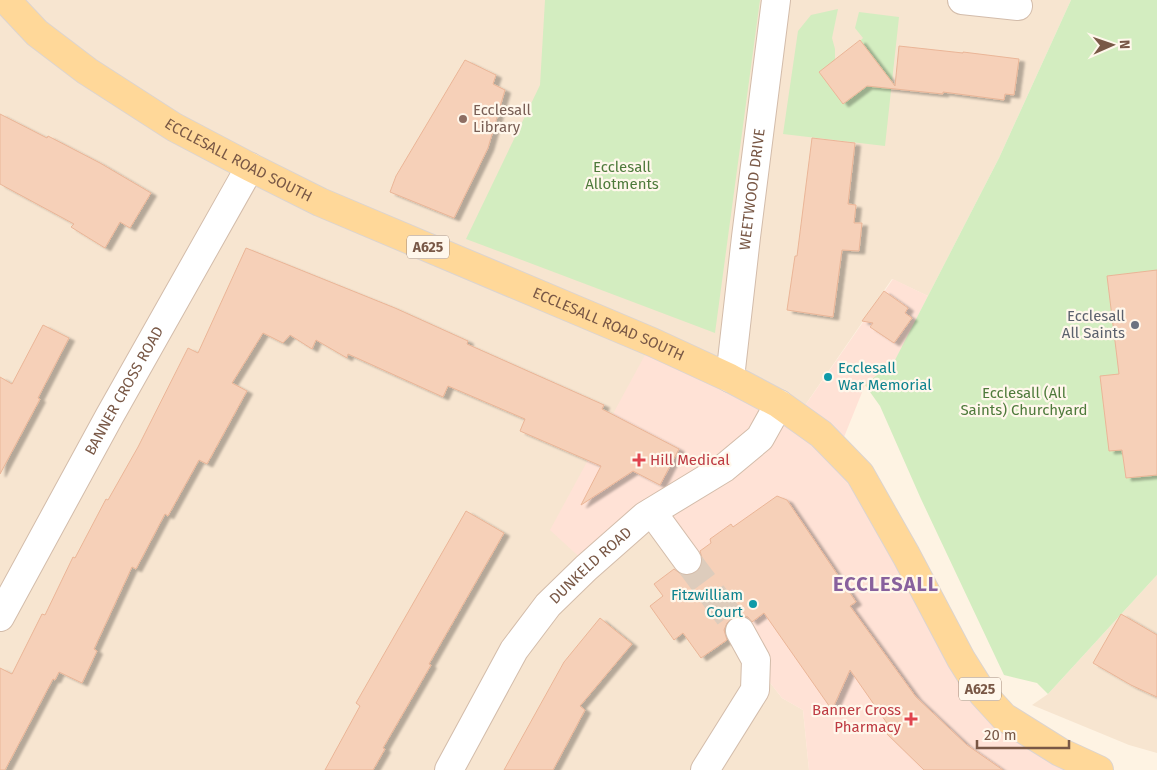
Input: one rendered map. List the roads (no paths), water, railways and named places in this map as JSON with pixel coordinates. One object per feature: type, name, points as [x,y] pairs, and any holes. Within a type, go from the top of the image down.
[{"type":"main road","name":"ECCLESALL ROAD SOUTH","points":[[6,0],[37,33],[87,71],[174,127],[250,167],[320,202],[652,342],[730,378],[779,404],[821,434],[860,474],[906,555],[961,659],[988,700],[1004,717],[1060,752],[1099,770]]},
{"type":"street","name":"WEETWOOD DRIVE","points":[[730,378],[776,0]]},
{"type":"street","points":[[962,0],[1018,6]]},
{"type":"street","name":"BANNER CROSS ROAD","points":[[0,617],[109,417],[250,167]]},
{"type":"street","name":"DUNKELD ROAD","points":[[450,770],[514,650],[548,605],[586,568],[645,516],[724,468],[760,438],[779,404]]},
{"type":"street","points":[[652,512],[687,560]]},
{"type":"street","points":[[705,770],[755,690],[756,660],[740,631]]},
{"type":"tunnel","points":[[687,560],[740,631]]},
{"type":"place","name":"Ecclesall Library","points":[[463,119]]},
{"type":"place","name":"Ecclesall All Saints","points":[[1135,325]]},
{"type":"place","name":"Ecclesall War Memorial","points":[[828,377]]},
{"type":"place","name":"Hill Medical","points":[[639,460]]},
{"type":"place","name":"Fitzwilliam Court","points":[[753,604]]},
{"type":"place","name":"Banner Cross Pharmacy","points":[[911,719]]},
{"type":"district","name":"ECCLESALL","points":[[886,584]]},
{"type":"park label","name":"Ecclesall Allotments","points":[[622,176]]},
{"type":"park label","name":"Ecclesall (All Saints) Churchyard","points":[[1024,402]]}]
